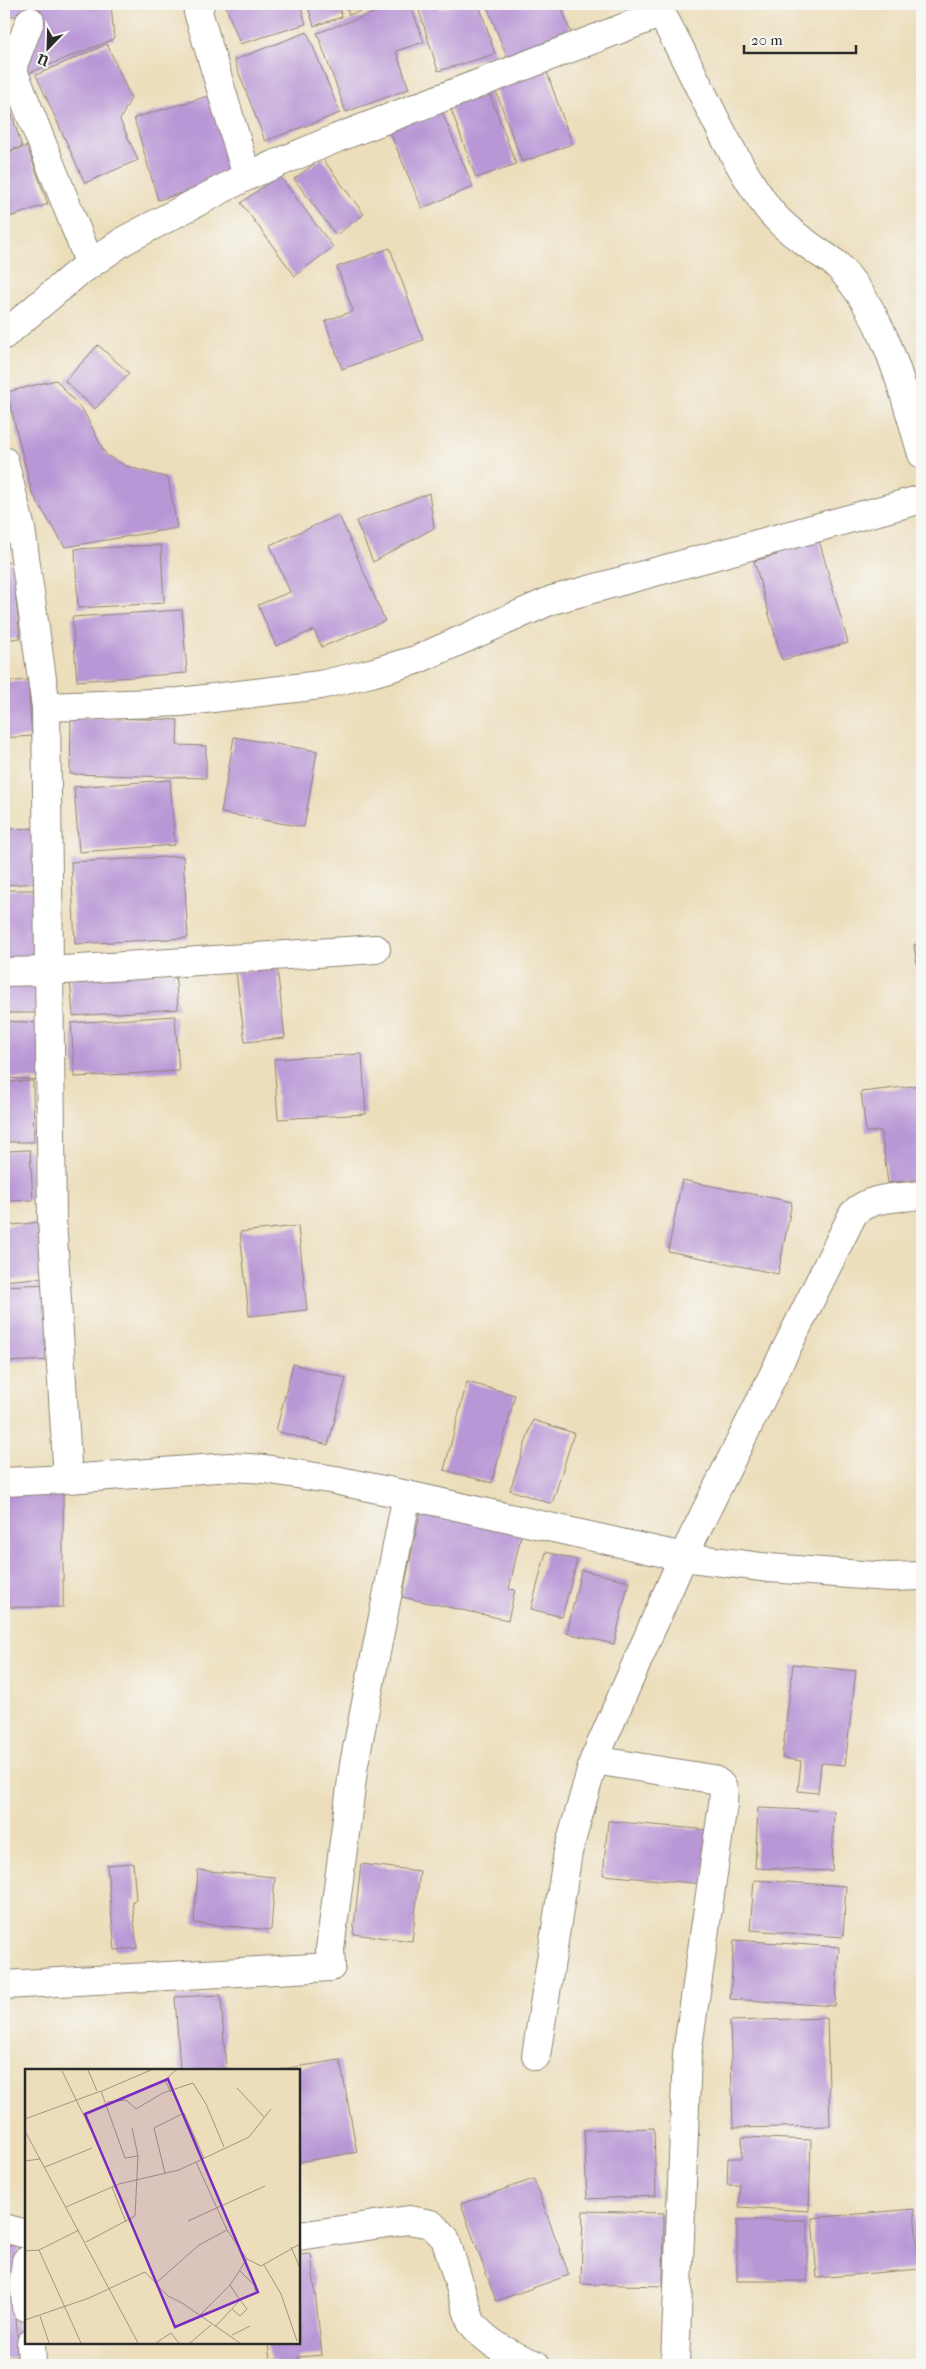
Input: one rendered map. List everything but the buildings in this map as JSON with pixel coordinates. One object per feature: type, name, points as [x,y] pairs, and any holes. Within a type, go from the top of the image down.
[{"type":"street","points":[[200,4],[198,12],[247,176]]},
{"type":"street","points":[[4,335],[90,264],[124,240],[247,176],[659,8],[742,169],[761,200],[786,228],[836,264],[848,276],[873,317],[892,356],[922,454]]},
{"type":"street","points":[[30,21],[12,68],[90,264]]},
{"type":"street","points":[[4,461],[21,529],[46,707],[52,1220],[68,1479]]},
{"type":"street","points":[[46,707],[180,702],[320,685],[371,674],[416,660],[552,600],[922,499]]},
{"type":"street","points":[[4,972],[50,972],[376,949]]},
{"type":"street","points":[[536,2056],[568,1852],[594,1760],[683,1557],[853,1214],[859,1207],[869,1202],[922,1195]]},
{"type":"street","points":[[4,1482],[230,1467],[265,1469],[335,1480],[407,1495],[683,1557],[770,1568],[888,1577],[922,1576]]},
{"type":"street","points":[[4,1985],[330,1967],[330,1949],[354,1764],[407,1495]]},
{"type":"street","points":[[594,1760],[712,1779],[720,1782],[724,1788],[687,2054],[675,2365]]},
{"type":"street","points":[[300,2236],[409,2220],[431,2224],[445,2238],[471,2322],[494,2345],[536,2365]]},
{"type":"street","points":[[4,2228],[25,2234]]},
{"type":"street","points":[[25,2270],[25,2292]]},
{"type":"street","points":[[31,2344],[32,2365]]}]
